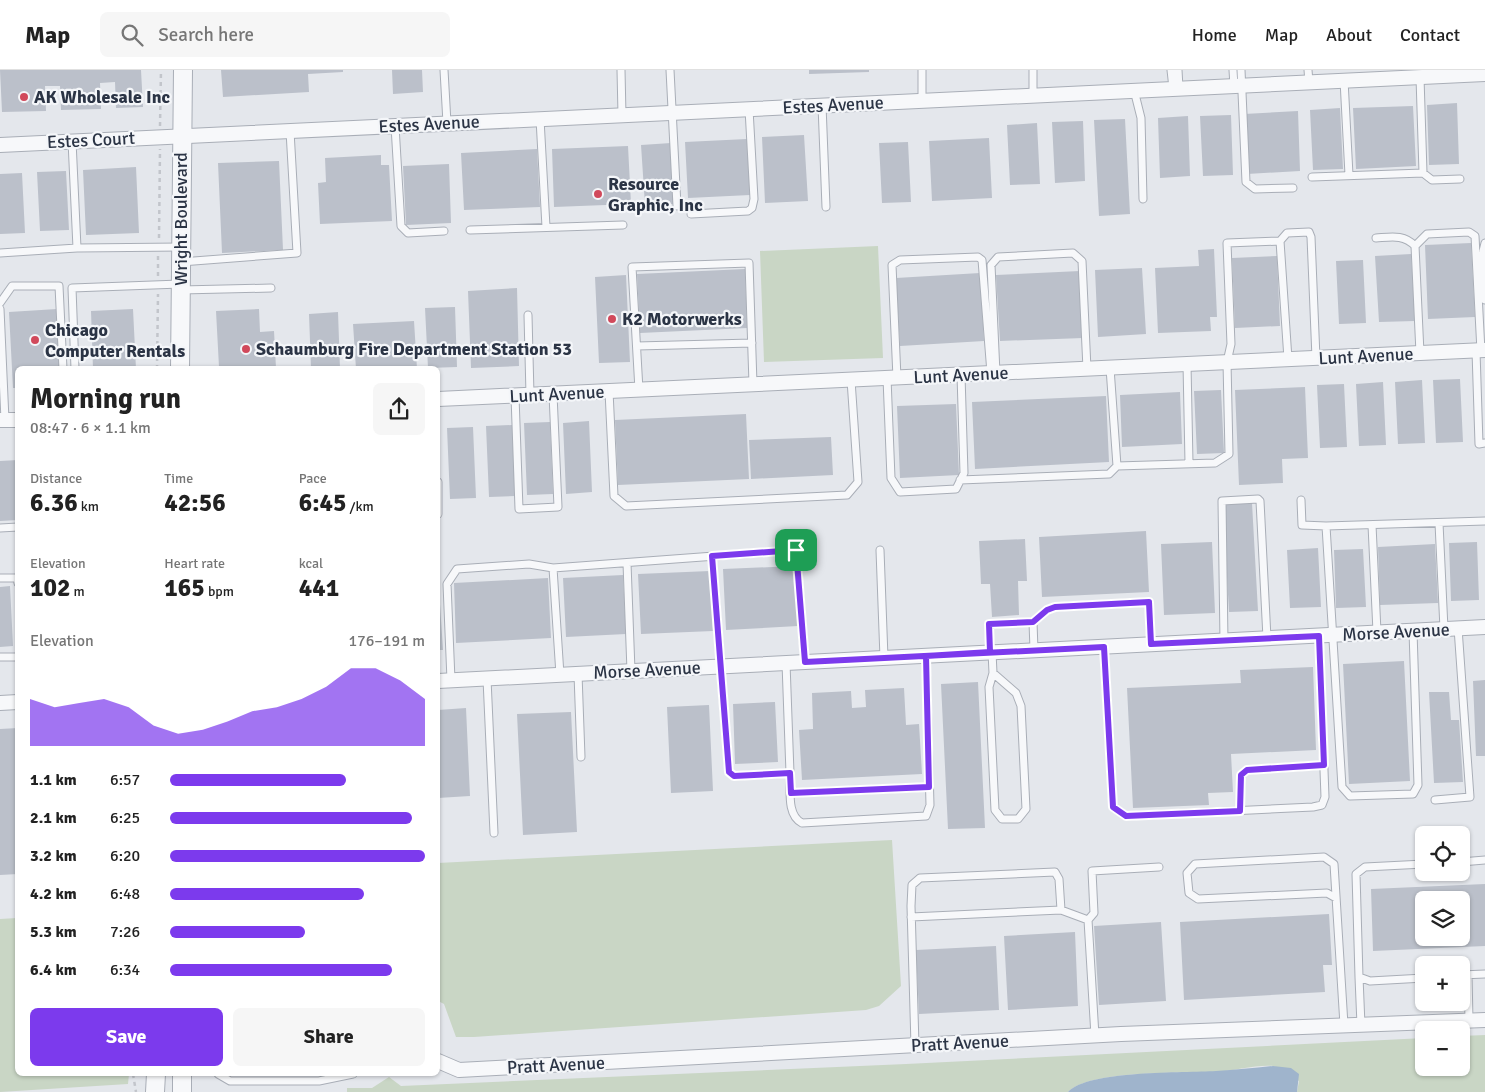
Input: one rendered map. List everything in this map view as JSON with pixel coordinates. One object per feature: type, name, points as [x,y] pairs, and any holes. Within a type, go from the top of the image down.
[{"type":"street","name":"Wright Boulevard","points":[[180,366],[182,70]]},
{"type":"street","name":"Estes Avenue","points":[[182,136],[1238,85],[1308,76],[1344,80],[1380,74],[1420,77],[1485,74]]},
{"type":"street","name":"Estes Court","points":[[0,145],[182,136]]},
{"type":"street","name":"Lunt Avenue","points":[[440,399],[1480,351]]},
{"type":"street","name":"Morse Avenue","points":[[444,681],[1485,627]]},
{"type":"street","points":[[0,703],[15,702]]},
{"type":"street","name":"Pratt Avenue","points":[[440,1062],[459,1070],[1095,1036],[1485,1020]]},
{"type":"street","points":[[155,1092],[156,1076]]},
{"type":"street","points":[[182,1076],[182,1092]]},
{"type":"lane","points":[[444,70],[447,123]]},
{"type":"lane","points":[[622,70],[622,114]]},
{"type":"lane","points":[[670,70],[677,206]]},
{"type":"lane","points":[[922,70],[922,100]]},
{"type":"lane","points":[[1032,70],[1033,95]]},
{"type":"lane","points":[[1171,70],[1176,88]]},
{"type":"lane","points":[[1176,88],[1178,70]]},
{"type":"lane","points":[[1233,70],[1238,85]]},
{"type":"lane","points":[[1240,70],[1238,85],[1246,182],[1255,189],[1293,188]]},
{"type":"lane","points":[[1420,77],[1423,173]]},
{"type":"lane","points":[[1344,80],[1349,175]]},
{"type":"lane","points":[[1134,90],[1141,118],[1143,199]]},
{"type":"lane","points":[[822,105],[826,207]]},
{"type":"lane","points":[[691,214],[748,211],[752,208],[754,199],[749,109]]},
{"type":"lane","points":[[540,119],[546,227]]},
{"type":"lane","points":[[395,126],[400,226],[408,233],[444,231]]},
{"type":"lane","points":[[0,253],[76,248],[158,246],[181,254],[297,253],[290,130]]},
{"type":"lane","points":[[72,141],[76,248]]},
{"type":"lane","points":[[1312,177],[1423,173],[1432,180],[1460,179]]},
{"type":"lane","points":[[470,230],[623,225]]},
{"type":"lane","points":[[1288,359],[1280,241],[1287,233],[1309,232],[1311,237],[1316,358]]},
{"type":"lane","points":[[1415,246],[1427,234],[1469,232],[1475,236],[1480,351],[1479,444],[1485,443]]},
{"type":"lane","points":[[1376,238],[1401,237],[1410,240],[1415,246],[1420,353]]},
{"type":"lane","points":[[960,480],[1109,474],[1117,466],[1215,463],[1229,454],[1227,362],[1231,344],[1227,243],[1280,241]]},
{"type":"lane","points":[[1485,243],[1482,255],[1485,300]]},
{"type":"lane","points":[[994,373],[991,265],[998,257],[1073,253],[1082,261],[1088,369]]},
{"type":"lane","points":[[961,375],[964,473],[956,489],[900,492],[891,478],[892,265],[900,260],[978,257],[982,260],[994,373]]},
{"type":"lane","points":[[639,390],[632,267],[749,263],[753,384]]},
{"type":"lane","points":[[75,366],[72,288],[158,284],[180,287],[271,288]]},
{"type":"lane","points":[[0,303],[12,286],[59,286],[64,366]]},
{"type":"lane","points":[[0,310],[8,420]]},
{"type":"lane","points":[[528,316],[530,395]]},
{"type":"lane","points":[[637,346],[752,343]]},
{"type":"lane","points":[[1187,364],[1189,463]]},
{"type":"lane","points":[[1110,368],[1117,466]]},
{"type":"lane","points":[[609,391],[614,496],[626,506],[847,496],[858,482],[851,380]]},
{"type":"lane","points":[[515,396],[519,508],[558,507],[553,394]]},
{"type":"lane","points":[[1224,640],[1222,501],[1258,499],[1260,501],[1267,638]]},
{"type":"lane","points":[[1301,500],[1302,525],[1372,525],[1485,521]]},
{"type":"lane","points":[[1439,523],[1444,629]]},
{"type":"lane","points":[[1372,525],[1378,632]]},
{"type":"lane","points":[[1104,647],[1113,807],[1116,811],[1126,816],[1313,808],[1322,805],[1324,797],[1326,526]]},
{"type":"lane","points":[[0,528],[15,527]]},
{"type":"lane","points":[[444,681],[447,584],[456,569],[529,564],[553,568],[796,550],[805,662]]},
{"type":"lane","points":[[880,550],[884,658]]},
{"type":"lane","points":[[712,556],[729,774],[734,776],[790,773]]},
{"type":"lane","points":[[627,563],[632,671]]},
{"type":"lane","points":[[553,568],[560,675]]},
{"type":"lane","points":[[0,578],[15,578]]},
{"type":"lane","points":[[993,673],[1016,693],[1021,706],[1026,809],[1018,819],[1002,819],[994,810],[989,687],[993,673],[989,624],[1033,622],[1047,610],[1055,607],[1149,602],[1151,644]]},
{"type":"lane","points":[[1033,622],[1034,650]]},
{"type":"lane","points":[[1435,800],[1470,797],[1458,628]]},
{"type":"lane","points":[[1325,635],[1342,786],[1350,796],[1413,794],[1418,785],[1413,631]]},
{"type":"lane","points":[[786,663],[792,813],[795,819],[802,823],[926,816],[930,805],[926,656]]},
{"type":"lane","points":[[0,657],[15,657]]},
{"type":"lane","points":[[578,674],[580,757]]},
{"type":"lane","points":[[487,678],[494,833]]},
{"type":"lane","points":[[1240,811],[1241,775],[1247,770],[1324,765]]},
{"type":"lane","points":[[791,793],[929,787]]},
{"type":"lane","points":[[1336,898],[1327,893],[1198,899],[1189,893],[1187,873],[1195,864],[1324,857],[1334,864],[1344,1025]]},
{"type":"lane","points":[[1470,861],[1485,860]]},
{"type":"lane","points":[[1360,1024],[1356,874],[1365,868],[1415,865]]},
{"type":"lane","points":[[1095,1036],[1088,920],[1094,913],[1092,871],[1159,867]]},
{"type":"lane","points":[[915,1046],[911,917],[912,885],[920,878],[1055,872],[1059,879],[1061,910]]},
{"type":"lane","points":[[911,917],[1061,910],[1088,920]]},
{"type":"lane","points":[[1470,975],[1485,974]]},
{"type":"lane","points":[[1359,976],[1370,981],[1415,978]]},
{"type":"lane","points":[[1468,1011],[1469,1020]]},
{"type":"lane","points":[[221,1076],[230,1081],[320,1081],[344,1076]]},
{"type":"path","points":[[157,366],[161,70]]},
{"type":"path","points":[[133,1076],[136,1092]]},
{"type":"green space","points":[[878,246],[883,358],[764,362],[760,251]]},
{"type":"green space","points":[[892,840],[901,986],[879,1006],[866,1010],[456,1037],[444,1004],[440,1002],[440,863]]},
{"type":"green space","points":[[15,918],[15,1076],[129,1076],[128,1084],[0,1092],[0,919]]},
{"type":"green space","points":[[1485,1035],[1485,1092],[1297,1092],[1299,1081],[1273,1066],[1267,1066],[1216,1072],[1116,1076],[1079,1085],[1068,1092],[347,1092],[347,1088],[372,1088],[389,1077],[401,1086],[906,1064],[1415,1038],[1415,1076],[1470,1076],[1470,1036]]},
{"type":"water","points":[[1273,1066],[1291,1068],[1299,1074],[1297,1092],[1068,1092],[1079,1085],[1115,1076],[1223,1071]]},
{"type":"building","name":"AK Wholesale Inc","points":[[0,70],[141,70],[143,107],[116,108],[115,82],[100,83],[101,109],[61,110],[60,86],[45,86],[46,111],[2,112]]},
{"type":"building","points":[[221,70],[343,70],[343,72],[308,74],[309,92],[223,97]]},
{"type":"building","points":[[392,70],[422,70],[423,92],[393,94]]},
{"type":"building","points":[[809,70],[869,70],[869,72],[809,74]]},
{"type":"building","points":[[1457,103],[1459,164],[1429,165],[1427,105]]},
{"type":"building","points":[[1413,106],[1416,166],[1356,169],[1353,108]]},
{"type":"building","points":[[1340,108],[1343,169],[1313,170],[1310,110]]},
{"type":"building","points":[[1298,111],[1300,171],[1247,174],[1244,114]]},
{"type":"building","points":[[1231,115],[1233,175],[1203,176],[1200,116]]},
{"type":"building","points":[[1188,116],[1190,176],[1160,178],[1158,118]]},
{"type":"building","points":[[1125,119],[1130,214],[1099,216],[1094,120]]},
{"type":"building","points":[[1083,121],[1085,181],[1055,183],[1052,122]]},
{"type":"building","points":[[1037,123],[1040,184],[1010,185],[1007,125]]},
{"type":"building","points":[[804,135],[808,201],[765,203],[762,137]]},
{"type":"building","points":[[989,138],[992,198],[932,201],[929,141]]},
{"type":"building","points":[[747,139],[750,195],[688,198],[685,142]]},
{"type":"building","points":[[908,142],[911,202],[882,203],[879,143]]},
{"type":"building","points":[[671,143],[674,204],[645,205],[641,145]]},
{"type":"building","points":[[628,146],[631,204],[554,207],[552,149]]},
{"type":"building","points":[[537,149],[540,207],[464,210],[461,153]]},
{"type":"building","points":[[381,155],[381,165],[389,165],[392,221],[320,224],[318,183],[326,182],[325,158]]},
{"type":"building","points":[[279,161],[283,250],[222,253],[218,163]]},
{"type":"building","points":[[449,164],[451,223],[406,225],[403,166]]},
{"type":"building","points":[[136,167],[139,233],[86,235],[83,170]]},
{"type":"building","points":[[66,171],[69,230],[40,231],[37,172]]},
{"type":"building","points":[[22,173],[25,233],[0,234],[0,174]]},
{"type":"building","points":[[1471,243],[1475,317],[1428,319],[1425,245]]},
{"type":"building","points":[[1214,249],[1217,317],[1210,317],[1211,331],[1158,333],[1155,268],[1199,266],[1198,250]]},
{"type":"building","points":[[1411,254],[1415,321],[1379,322],[1375,256]]},
{"type":"building","points":[[1277,256],[1280,326],[1235,328],[1232,258]]},
{"type":"building","points":[[1363,260],[1366,323],[1339,324],[1336,261]]},
{"type":"building","points":[[1142,268],[1146,334],[1098,337],[1095,270]]},
{"type":"building","points":[[745,269],[747,328],[640,333],[637,274]]},
{"type":"building","points":[[1080,271],[1083,338],[1000,341],[996,275]]},
{"type":"building","points":[[980,273],[984,341],[900,346],[896,278]]},
{"type":"building","name":"K2 Motorwerks","points":[[626,275],[630,362],[599,363],[595,277]]},
{"type":"building","points":[[517,288],[519,366],[471,368],[468,291]]},
{"type":"building","points":[[455,307],[457,367],[428,366],[425,308]]},
{"type":"building","name":"Chicago Computer Rentals","points":[[57,309],[60,366],[15,366],[15,388],[13,388],[9,312]]},
{"type":"building","points":[[133,309],[136,366],[93,366],[91,311]]},
{"type":"building","name":"Schaumburg Fire Department Station 53","points":[[259,309],[260,332],[274,331],[276,366],[219,366],[216,311]]},
{"type":"building","points":[[338,312],[340,366],[311,366],[309,314]]},
{"type":"building","points":[[414,321],[417,366],[356,366],[353,324]]},
{"type":"building","points":[[1460,379],[1463,442],[1436,443],[1433,380]]},
{"type":"building","points":[[1422,380],[1425,443],[1398,444],[1395,382]]},
{"type":"building","points":[[1383,382],[1386,445],[1359,446],[1356,384]]},
{"type":"building","points":[[1344,384],[1347,447],[1320,448],[1317,385]]},
{"type":"building","points":[[1305,387],[1308,458],[1282,459],[1283,483],[1239,485],[1235,390]]},
{"type":"building","points":[[1221,390],[1224,453],[1197,454],[1194,391]]},
{"type":"building","points":[[1180,392],[1182,444],[1122,447],[1120,395]]},
{"type":"building","points":[[1106,396],[1109,462],[975,469],[972,402]]},
{"type":"building","points":[[956,404],[959,475],[900,478],[897,406]]},
{"type":"building","points":[[746,414],[749,479],[618,485],[615,420]]},
{"type":"building","points":[[589,421],[592,492],[566,494],[563,423]]},
{"type":"building","points":[[550,422],[553,494],[527,495],[524,423]]},
{"type":"building","points":[[512,425],[515,496],[489,497],[486,426]]},
{"type":"building","points":[[473,427],[476,498],[450,499],[447,428]]},
{"type":"building","points":[[831,437],[833,475],[751,479],[749,440]]},
{"type":"building","points":[[15,460],[15,520],[0,521],[0,461]]},
{"type":"building","points":[[1252,503],[1258,611],[1229,612],[1223,504]]},
{"type":"building","points":[[1146,531],[1149,592],[1042,597],[1039,537]]},
{"type":"building","points":[[1025,539],[1027,581],[1018,581],[1019,615],[992,617],[990,584],[981,584],[979,541]]},
{"type":"building","points":[[1212,542],[1215,613],[1164,615],[1161,544]]},
{"type":"building","points":[[1477,542],[1479,600],[1451,601],[1449,543]]},
{"type":"building","points":[[1435,544],[1438,603],[1380,605],[1378,547]]},
{"type":"building","points":[[1318,548],[1321,607],[1290,608],[1287,550]]},
{"type":"building","points":[[1363,549],[1366,607],[1336,608],[1334,550]]},
{"type":"building","points":[[795,566],[798,626],[726,630],[723,569]]},
{"type":"building","points":[[710,571],[713,631],[641,634],[638,574]]},
{"type":"building","points":[[623,575],[626,634],[566,637],[563,578]]},
{"type":"building","points":[[548,578],[551,638],[456,643],[454,583]]},
{"type":"building","points":[[10,586],[13,646],[0,647],[0,587]]},
{"type":"building","points":[[440,604],[443,650],[440,650]]},
{"type":"building","points":[[1404,661],[1410,781],[1349,784],[1343,664]]},
{"type":"building","points":[[1313,667],[1316,750],[1231,754],[1233,792],[1208,793],[1209,805],[1133,808],[1127,688],[1241,683],[1240,670]]},
{"type":"building","points":[[1485,680],[1485,756],[1476,756],[1473,681]]},
{"type":"building","points":[[978,682],[985,828],[948,829],[941,684]]},
{"type":"building","points":[[904,688],[906,725],[919,724],[922,774],[802,780],[799,730],[813,729],[812,693],[851,691],[852,708],[866,707],[865,690]]},
{"type":"building","points":[[1429,692],[1449,692],[1451,720],[1459,720],[1463,782],[1434,783]]},
{"type":"building","points":[[775,702],[778,762],[735,764],[733,704]]},
{"type":"building","points":[[709,705],[713,791],[671,793],[667,707]]},
{"type":"building","points":[[466,708],[470,796],[440,798],[440,710]]},
{"type":"building","points":[[571,712],[577,832],[523,835],[517,714]]},
{"type":"building","points":[[15,728],[15,874],[0,875],[0,729]]},
{"type":"building","points":[[1485,884],[1485,946],[1373,951],[1371,889]]},
{"type":"building","points":[[1329,914],[1332,965],[1323,965],[1325,992],[1184,1000],[1180,922]]},
{"type":"building","points":[[1161,922],[1166,1001],[1099,1005],[1094,926]]},
{"type":"building","points":[[1075,932],[1078,1006],[1008,1010],[1004,936]]},
{"type":"building","points":[[996,946],[999,1010],[919,1014],[916,950]]},
{"type":"place","name":"AK Wholesale Inc","points":[[24,97]]},
{"type":"place","name":"Resource Graphic, Inc","points":[[598,194]]},
{"type":"place","name":"K2 Motorwerks","points":[[612,319]]},
{"type":"place","name":"Chicago Computer Rentals","points":[[35,340]]},
{"type":"place","name":"Schaumburg Fire Department Station 53","points":[[246,349]]},
{"type":"route","points":[[796,550],[712,556],[729,774],[734,776],[790,773],[791,793],[929,787],[926,656],[990,652],[989,624],[1033,622],[1047,610],[1055,607],[1149,602],[1151,644],[1319,636],[1324,765],[1247,770],[1241,775],[1240,811],[1126,816],[1116,811],[1113,807],[1104,647],[990,652],[805,662],[796,550]]}]
